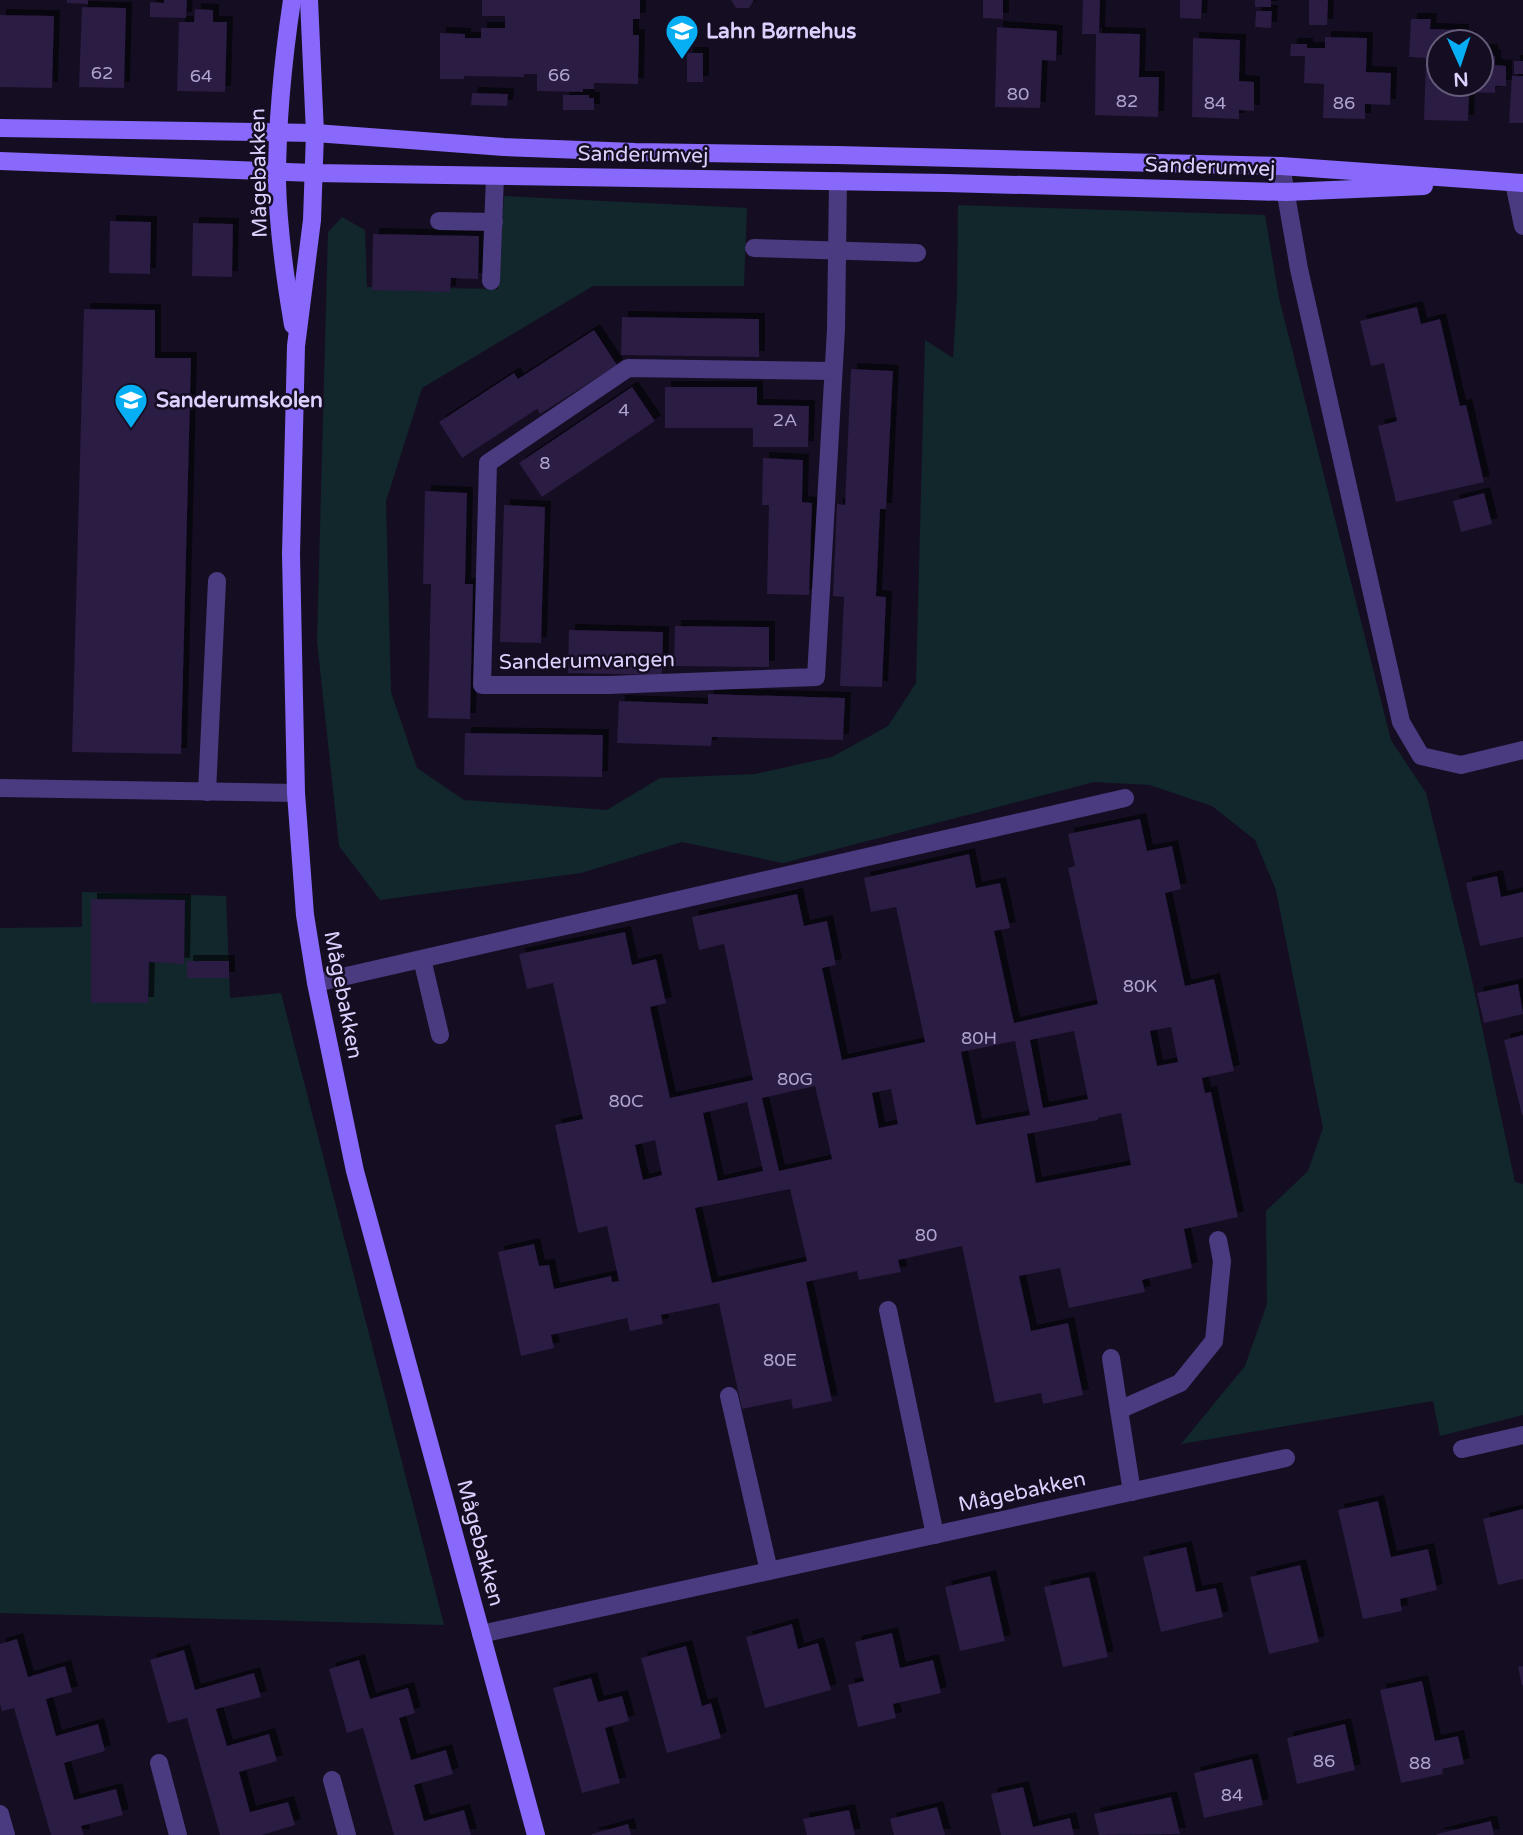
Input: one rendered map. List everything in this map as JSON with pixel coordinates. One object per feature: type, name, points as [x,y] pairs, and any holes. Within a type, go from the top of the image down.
[{"type":"street","name":"Mågebakken","points":[[292,0],[282,69],[278,171],[286,282],[296,346]]},
{"type":"street","name":"Mågebakken","points":[[309,0],[315,133],[314,173],[312,220],[296,346],[291,554],[296,793],[305,915],[316,983],[355,1171],[536,1835]]},
{"type":"street","name":"Sanderumvej","points":[[0,128],[315,133],[504,147],[635,152],[1281,166],[1518,183]]},
{"type":"street","name":"Sanderumvej","points":[[0,161],[314,173],[838,181],[1286,192],[1518,183]]},
{"type":"street","name":"Sanderumvej","points":[[1281,166],[1299,269],[1401,722],[1421,756],[1461,765],[1523,750]]},
{"type":"street","points":[[491,281],[495,176]]},
{"type":"street","name":"Sanderumvangen","points":[[833,371],[628,368],[488,463],[482,685],[609,685],[816,677],[833,371],[838,181]]},
{"type":"street","points":[[1518,183],[1523,226]]},
{"type":"street","points":[[439,221],[494,222]]},
{"type":"street","points":[[754,248],[917,253]]},
{"type":"street","points":[[207,792],[216,581]]},
{"type":"street","points":[[0,788],[296,793]]},
{"type":"street","points":[[316,983],[1125,798]]},
{"type":"street","points":[[422,959],[440,1035]]},
{"type":"street","points":[[1119,1410],[1180,1383],[1214,1341],[1222,1261],[1218,1240]]},
{"type":"street","points":[[887,1310],[935,1535]]},
{"type":"street","points":[[1111,1358],[1132,1492]]},
{"type":"street","points":[[729,1396],[769,1571]]},
{"type":"street","points":[[1462,1450],[1523,1435]]},
{"type":"street","name":"Mågebakken","points":[[481,1634],[1286,1458]]},
{"type":"street","points":[[159,1763],[178,1835]]},
{"type":"street","points":[[332,1780],[347,1835]]},
{"type":"street","points":[[0,1814],[6,1835]]},
{"type":"green space","points":[[504,196],[747,208],[744,286],[593,286],[422,388],[386,501],[391,692],[417,768],[464,800],[607,810],[660,778],[755,774],[832,757],[888,726],[916,683],[925,340],[953,358],[958,205],[1265,215],[1279,298],[1391,740],[1426,793],[1470,971],[1515,1182],[1523,1184],[1523,1415],[1440,1436],[1433,1401],[1181,1444],[1245,1366],[1267,1304],[1266,1211],[1308,1171],[1323,1128],[1276,890],[1255,840],[1212,806],[1150,785],[1094,782],[783,863],[682,842],[581,873],[380,900],[339,846],[317,641],[328,232],[342,217],[365,230],[367,287],[498,289]]},
{"type":"green space","points":[[82,892],[226,896],[230,998],[281,993],[444,1625],[0,1613],[0,928],[82,927]]},
{"type":"building","points":[[67,0],[88,0],[88,4],[67,3]]},
{"type":"building","points":[[164,0],[187,0],[186,18],[150,17],[150,2],[164,3]]},
{"type":"building","points":[[482,0],[640,0],[640,19],[633,19],[633,35],[639,35],[638,84],[594,83],[594,89],[583,89],[583,92],[537,91],[537,74],[524,74],[524,77],[464,76],[464,79],[440,79],[440,33],[481,38],[481,28],[505,28],[505,16],[482,16]]},
{"type":"building","points":[[731,0],[754,0],[749,8],[736,8]]},
{"type":"building","points":[[983,0],[1003,0],[1003,19],[983,18]]},
{"type":"building","points":[[1083,0],[1100,0],[1099,33],[1140,34],[1139,77],[1159,77],[1158,117],[1095,115],[1096,34],[1082,34]]},
{"type":"building","points":[[1180,0],[1202,0],[1201,19],[1180,18]]},
{"type":"building","points":[[1255,0],[1271,0],[1271,7],[1255,7]]},
{"type":"building","points":[[1309,0],[1328,0],[1327,25],[1309,25]]},
{"type":"building","points":[[82,7],[126,8],[124,88],[79,87]]},
{"type":"building","points":[[195,9],[213,10],[213,22],[227,22],[225,92],[177,91],[179,22],[194,22]]},
{"type":"building","points":[[1256,11],[1272,11],[1271,28],[1255,27]]},
{"type":"building","points":[[0,15],[54,16],[52,88],[0,87]]},
{"type":"building","points":[[1411,19],[1431,19],[1430,28],[1425,28],[1425,58],[1409,57]]},
{"type":"building","points":[[997,27],[1057,31],[1056,61],[1042,60],[1040,108],[995,107]]},
{"type":"building","points":[[1325,37],[1367,38],[1366,72],[1391,73],[1390,105],[1365,104],[1365,119],[1323,118],[1324,84],[1304,83],[1305,56],[1290,56],[1291,44],[1307,44],[1307,48],[1325,48]]},
{"type":"building","points":[[1193,38],[1240,40],[1239,81],[1254,82],[1254,111],[1239,110],[1239,119],[1192,117]]},
{"type":"building","points":[[687,53],[703,53],[703,82],[687,82]]},
{"type":"building","points":[[1514,61],[1523,61],[1523,74],[1514,74]]},
{"type":"building","points":[[1495,65],[1506,66],[1506,86],[1495,86]]},
{"type":"building","points":[[1512,76],[1523,76],[1523,123],[1509,123]]},
{"type":"building","points":[[1425,89],[1425,98],[1469,98],[1468,121],[1424,120]]},
{"type":"building","points":[[472,93],[508,94],[507,106],[471,105]]},
{"type":"building","points":[[563,95],[589,95],[589,98],[594,98],[594,110],[563,110]]},
{"type":"building","points":[[110,221],[151,222],[150,274],[109,273]]},
{"type":"building","points":[[193,223],[233,224],[232,277],[192,276]]},
{"type":"building","points":[[373,234],[479,236],[478,279],[451,278],[450,292],[372,290]]},
{"type":"building","points":[[1417,307],[1421,324],[1440,319],[1460,406],[1466,405],[1484,482],[1396,502],[1378,426],[1397,421],[1384,363],[1371,366],[1360,321]]},
{"type":"building","points":[[84,309],[155,310],[155,358],[191,358],[181,754],[72,752]]},
{"type":"building","points":[[622,317],[759,319],[759,357],[621,355]]},
{"type":"building","points":[[594,330],[617,365],[540,414],[537,409],[462,458],[439,422],[514,373],[518,379]]},
{"type":"building","points":[[851,369],[893,371],[886,509],[880,509],[876,596],[886,597],[882,687],[840,686],[844,597],[833,596],[837,504],[845,505]]},
{"type":"building","points":[[632,387],[655,421],[542,497],[519,463]]},
{"type":"building","points":[[665,387],[757,387],[757,405],[809,406],[808,447],[753,447],[753,428],[665,428]]},
{"type":"building","points":[[763,458],[803,460],[802,502],[812,503],[809,595],[767,594],[769,505],[762,505]]},
{"type":"building","points":[[425,491],[467,493],[465,584],[473,584],[470,719],[428,718],[431,584],[423,584]]},
{"type":"building","points":[[1484,493],[1492,524],[1461,532],[1453,501]]},
{"type":"building","points":[[504,505],[545,507],[541,643],[500,642]]},
{"type":"building","points":[[675,626],[769,627],[769,667],[674,666]]},
{"type":"building","points":[[569,630],[663,632],[662,675],[568,673]]},
{"type":"building","points":[[708,694],[845,698],[843,740],[712,737],[711,746],[617,743],[619,701],[708,704]]},
{"type":"building","points":[[465,733],[603,735],[602,777],[464,775]]},
{"type":"building","points":[[1140,819],[1147,851],[1172,846],[1181,889],[1165,893],[1185,986],[1214,979],[1234,1071],[1202,1078],[1205,1093],[1211,1092],[1238,1217],[1184,1229],[1192,1268],[1142,1280],[1145,1292],[1069,1308],[1060,1268],[1019,1276],[1031,1331],[1068,1323],[1083,1395],[1043,1404],[1041,1393],[995,1403],[962,1246],[898,1260],[901,1272],[859,1280],[857,1271],[806,1282],[832,1401],[793,1409],[791,1399],[742,1409],[719,1303],[661,1315],[663,1324],[630,1331],[627,1318],[551,1335],[554,1348],[521,1356],[498,1252],[534,1244],[539,1266],[549,1265],[554,1289],[611,1276],[612,1282],[619,1281],[607,1226],[578,1233],[555,1125],[583,1119],[553,983],[527,989],[519,954],[625,932],[632,965],[656,959],[666,1003],[650,1007],[670,1098],[753,1080],[724,944],[699,950],[692,917],[797,894],[804,926],[827,921],[836,965],[822,968],[842,1060],[925,1042],[896,907],[871,912],[864,878],[969,854],[976,888],[1000,883],[1010,928],[994,931],[1014,1023],[1098,1004],[1068,868],[1075,866],[1068,834]],"holes":[[[1171,1027],[1178,1062],[1157,1066],[1150,1031]],[[1074,1031],[1088,1099],[1043,1108],[1030,1040]],[[1015,1041],[1030,1115],[976,1125],[961,1052]],[[815,1086],[832,1159],[779,1171],[762,1098]],[[891,1089],[898,1124],[879,1128],[872,1093]],[[747,1102],[763,1171],[718,1181],[703,1113]],[[1121,1113],[1131,1165],[1036,1183],[1027,1134]],[[655,1140],[662,1175],[643,1180],[635,1145]],[[790,1189],[807,1261],[712,1283],[695,1208]]]},
{"type":"building","points":[[1497,876],[1501,897],[1523,892],[1523,937],[1480,946],[1466,883]]},
{"type":"building","points":[[91,899],[185,900],[184,964],[149,962],[148,1003],[91,1003]]},
{"type":"building","points":[[187,961],[229,961],[229,978],[187,978]]},
{"type":"building","points":[[1518,984],[1523,1014],[1484,1023],[1477,993]]},
{"type":"building","points":[[1523,1035],[1523,1115],[1522,1115],[1504,1040]]},
{"type":"building","points":[[1378,1501],[1391,1557],[1428,1549],[1437,1590],[1400,1599],[1402,1611],[1363,1619],[1338,1510]]},
{"type":"building","points":[[1523,1509],[1523,1579],[1498,1585],[1483,1519]]},
{"type":"building","points":[[1186,1547],[1196,1592],[1216,1588],[1223,1617],[1161,1632],[1143,1557]]},
{"type":"building","points":[[1300,1565],[1319,1642],[1269,1654],[1250,1577]]},
{"type":"building","points":[[990,1576],[1005,1641],[960,1651],[945,1587]]},
{"type":"building","points":[[1089,1577],[1108,1657],[1063,1667],[1044,1587]]},
{"type":"building","points":[[792,1624],[798,1649],[818,1643],[831,1690],[765,1708],[746,1637]]},
{"type":"building","points":[[892,1633],[900,1668],[933,1660],[941,1693],[893,1704],[896,1718],[858,1727],[848,1685],[864,1681],[855,1642]]},
{"type":"building","points":[[17,1639],[28,1677],[65,1666],[72,1692],[46,1699],[56,1736],[98,1724],[105,1751],[64,1763],[74,1800],[116,1789],[123,1815],[81,1826],[84,1835],[51,1835],[14,1708],[2,1711],[0,1644]]},
{"type":"building","points":[[686,1646],[702,1706],[711,1703],[721,1738],[667,1753],[641,1658]]},
{"type":"building","points":[[184,1650],[195,1690],[254,1673],[261,1697],[216,1709],[227,1746],[269,1734],[277,1761],[239,1772],[250,1812],[288,1802],[295,1825],[262,1835],[220,1835],[187,1718],[168,1723],[150,1660]]},
{"type":"building","points":[[359,1660],[370,1699],[408,1688],[415,1713],[399,1718],[411,1760],[446,1750],[453,1774],[414,1785],[424,1821],[464,1810],[471,1835],[394,1835],[363,1728],[347,1733],[329,1669]]},
{"type":"building","points":[[1523,1666],[1523,1685],[1522,1685],[1518,1667]]},
{"type":"building","points":[[591,1678],[598,1702],[622,1696],[629,1721],[605,1728],[620,1783],[582,1793],[553,1688]]},
{"type":"building","points":[[1422,1681],[1435,1741],[1458,1736],[1464,1764],[1442,1769],[1443,1774],[1401,1783],[1380,1690]]},
{"type":"building","points":[[1345,1724],[1355,1770],[1297,1784],[1287,1738]]},
{"type":"building","points":[[1252,1759],[1263,1805],[1204,1818],[1194,1773]]},
{"type":"building","points":[[1023,1787],[1033,1827],[1070,1818],[1074,1835],[1001,1835],[991,1794]]},
{"type":"building","points":[[1171,1797],[1180,1834],[1099,1835],[1094,1814]]},
{"type":"building","points":[[937,1807],[945,1835],[894,1835],[890,1819]]},
{"type":"building","points":[[849,1810],[855,1835],[807,1835],[803,1819]]},
{"type":"building","points":[[1491,1821],[1494,1835],[1437,1835],[1437,1834]]},
{"type":"building","points":[[628,1824],[631,1835],[592,1835],[592,1834]]},
{"type":"place","name":"Lahn Børnehus","points":[[682,61]]},
{"type":"place","name":"Sanderumskolen","points":[[131,430]]}]
